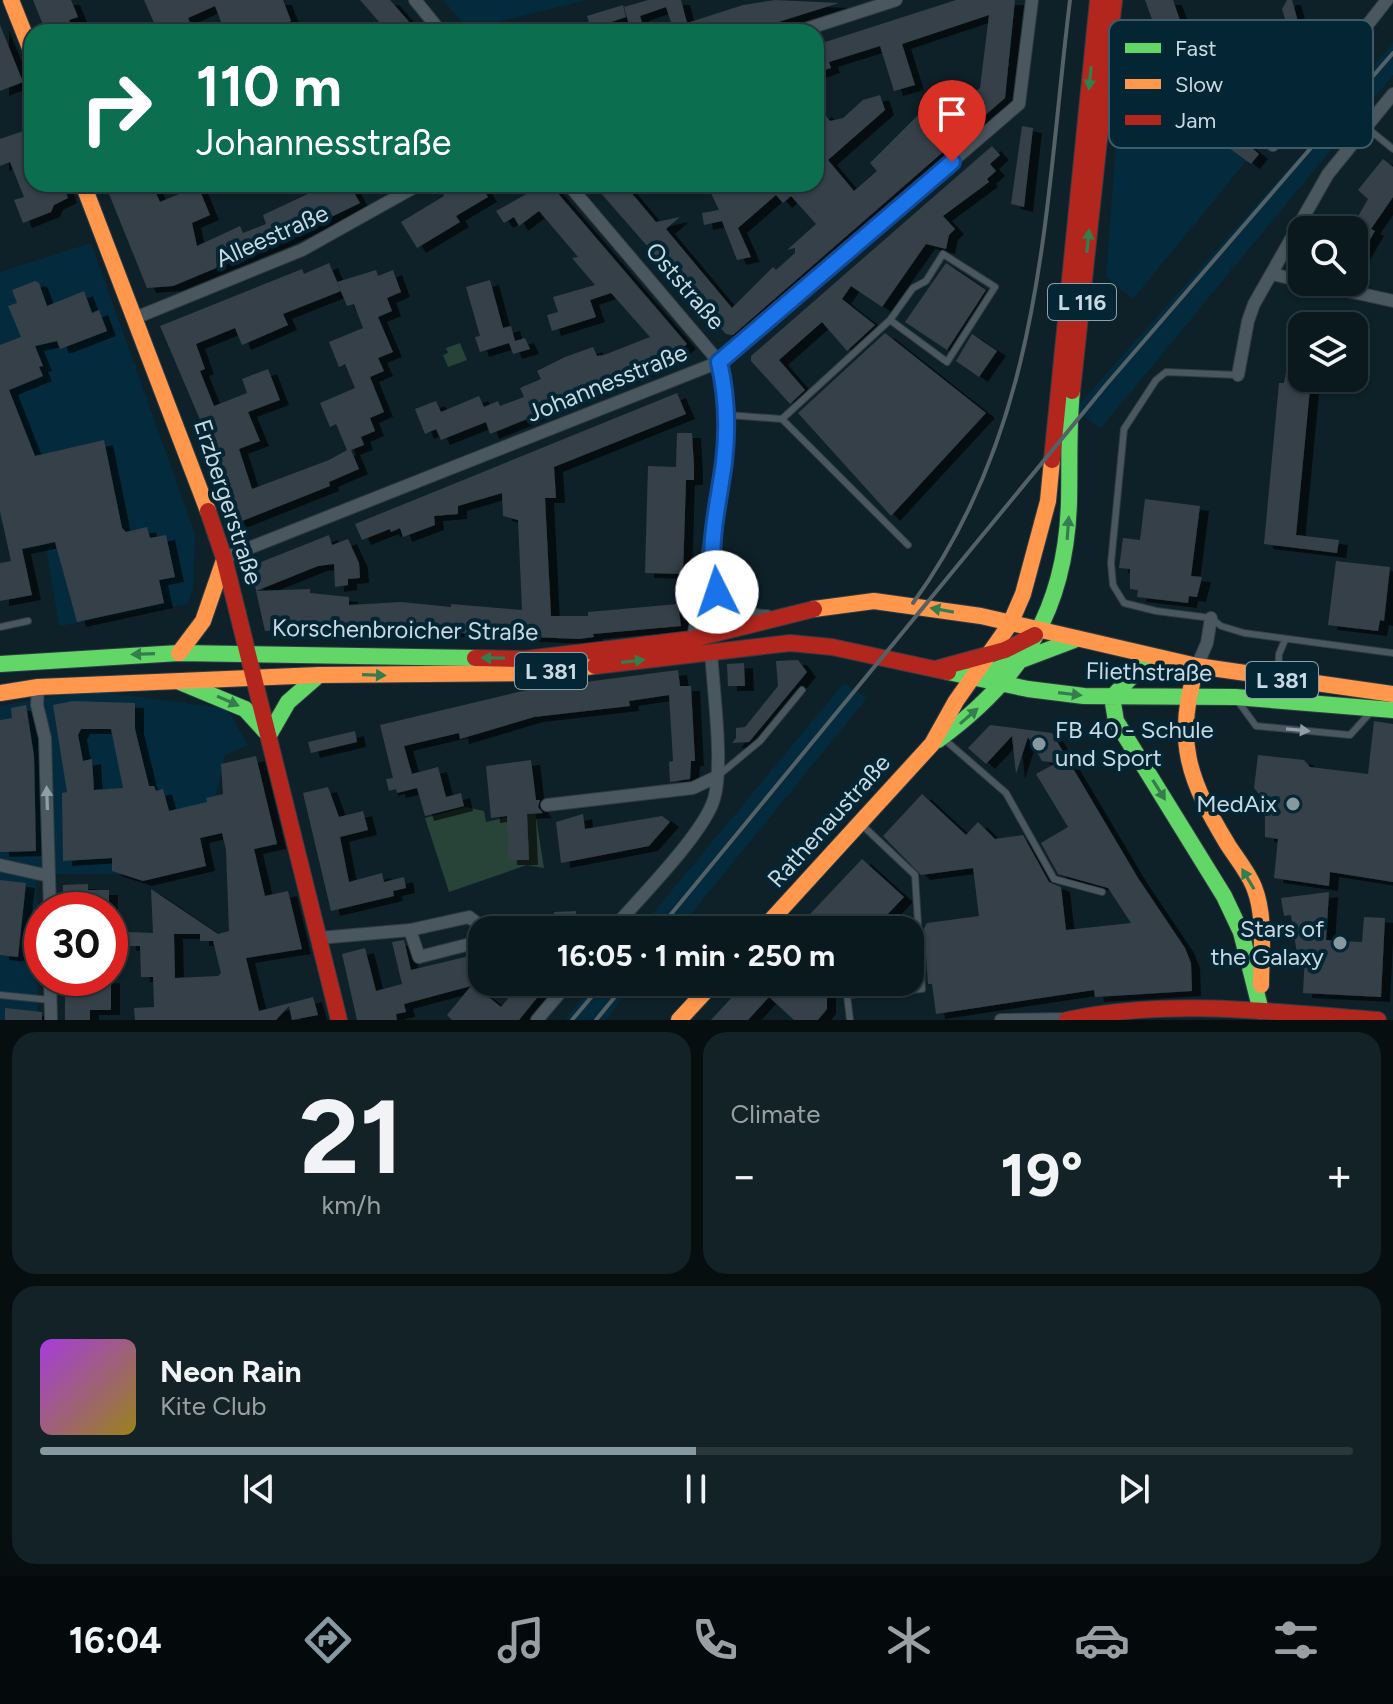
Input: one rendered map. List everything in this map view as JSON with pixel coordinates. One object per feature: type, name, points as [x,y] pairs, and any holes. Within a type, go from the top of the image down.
[{"type":"main road","points":[[11,0],[24,33]]},
{"type":"main road","name":"L 116","points":[[1010,624],[1029,575],[1048,501],[1098,0]]},
{"type":"main road","name":"L 116","points":[[1112,20],[1114,0]]},
{"type":"main road","name":"L 116","points":[[1041,631],[1053,604],[1066,553],[1070,410],[1109,47]]},
{"type":"main road","name":"Erzbergerstraße","points":[[86,192],[185,443],[224,558],[339,1020]]},
{"type":"main road","points":[[179,653],[196,636],[207,617],[224,558]]},
{"type":"main road","name":"Korschenbroicher Straße","points":[[0,664],[179,653],[526,659],[693,639],[843,603],[874,601],[906,603],[1041,631]]},
{"type":"main road","name":"Rathenaustraße","points":[[937,741],[1010,624]]},
{"type":"main road","points":[[934,669],[990,654],[1041,631]]},
{"type":"main road","name":"Rathenaustraße","points":[[775,916],[937,741],[971,716],[1041,631]]},
{"type":"main road","name":"Fliethstraße","points":[[1041,631],[1197,666],[1393,694]]},
{"type":"main road","points":[[974,678],[1074,640]]},
{"type":"main road","name":"Korschenbroicher Straße","points":[[0,693],[38,687],[319,675],[520,674],[790,643],[811,644],[1001,683]]},
{"type":"main road","points":[[1151,657],[1112,697],[1119,728],[1224,896],[1241,932],[1262,1015]]},
{"type":"main road","points":[[1197,666],[1185,696],[1182,737],[1190,781],[1256,890],[1261,936],[1262,1015]]},
{"type":"main road","points":[[177,681],[245,709],[269,735],[288,702],[319,675]]},
{"type":"main road","name":"Fliethstraße","points":[[1001,683],[1112,697],[1235,697],[1393,710]]},
{"type":"main road","points":[[679,1020],[701,996]]},
{"type":"main road","points":[[1068,1020],[1109,1011],[1378,1020]]},
{"type":"street","points":[[415,0],[434,24]]},
{"type":"street","points":[[818,24],[872,4],[896,0]]},
{"type":"street","name":"Johannesstraße","points":[[224,558],[719,362],[1019,104],[1032,0]]},
{"type":"street","points":[[1371,20],[1387,0]]},
{"type":"street","points":[[1373,118],[1393,94]]},
{"type":"street","points":[[1238,375],[1248,321],[1328,174],[1349,148]]},
{"type":"street","name":"Alleestraße","points":[[135,318],[302,250],[406,192]]},
{"type":"street","name":"Oststraße","points":[[575,192],[719,362],[728,415],[713,531],[693,639]]},
{"type":"street","points":[[1272,274],[1288,277]]},
{"type":"street","points":[[1368,295],[1393,301]]},
{"type":"street","name":"Oststraße","points":[[713,531],[713,576],[717,592],[739,610],[758,616],[782,617]]},
{"type":"street","points":[[1197,666],[1207,643],[1211,618]]},
{"type":"street","points":[[624,916],[696,830],[713,800],[716,777],[711,651]]},
{"type":"street","points":[[38,687],[37,705],[45,738],[49,892]]},
{"type":"street","points":[[547,805],[693,788],[716,777]]},
{"type":"street","points":[[0,865],[49,876]]},
{"type":"street","points":[[319,938],[410,930],[469,917],[477,923],[478,933],[474,943],[419,957],[410,930]]},
{"type":"street","points":[[50,996],[51,1020]]},
{"type":"street","points":[[537,1020],[557,996]]},
{"type":"street","points":[[1001,1020],[1068,1020]]},
{"type":"lane","points":[[1373,133],[1393,149]]},
{"type":"lane","points":[[782,419],[890,320],[913,288],[926,281],[943,254],[995,287],[947,362],[890,320]]},
{"type":"lane","name":"Fliethstraße","points":[[1238,375],[1166,372],[1156,380],[1124,429],[1112,532],[1113,585],[1124,603],[1156,611],[1211,618],[1232,630],[1285,640],[1393,653]]},
{"type":"lane","points":[[728,415],[782,419],[908,545]]},
{"type":"lane","points":[[0,627],[28,621]]},
{"type":"lane","points":[[1278,679],[1279,654],[1285,640]]},
{"type":"lane","points":[[716,777],[760,741],[802,690]]},
{"type":"lane","points":[[1235,697],[1256,726],[1350,735],[1373,708]]},
{"type":"lane","points":[[937,741],[1006,793],[1054,879],[1102,892]]},
{"type":"lane","points":[[850,1020],[847,995],[922,989],[919,898],[915,875],[859,822]]},
{"type":"lane","points":[[0,995],[50,1000]]},
{"type":"shaded area","points":[[443,0],[587,0],[489,24],[464,24]]},
{"type":"shaded area","points":[[1393,42],[1393,75],[1373,99],[1373,67]]},
{"type":"shaded area","points":[[1116,148],[1257,148],[1133,299],[1106,277]]},
{"type":"shaded area","points":[[1333,148],[1100,429],[1075,409],[1306,149]]},
{"type":"shaded area","points":[[91,243],[195,534],[193,590],[188,604],[59,626],[46,548],[14,553],[0,517],[0,272]]},
{"type":"shaded area","points":[[844,683],[867,698],[689,916],[651,916]]},
{"type":"shaded area","points":[[89,690],[227,709],[248,745],[225,755],[202,855],[125,874],[36,874],[36,892],[24,892],[24,996],[38,996],[38,1020],[0,1020],[0,706]]},
{"type":"shaded area","points":[[585,996],[624,996],[606,1020],[565,1020]]},
{"type":"green space","points":[[460,343],[467,360],[448,367],[443,355],[448,353],[446,348]]},
{"type":"green space","points":[[466,807],[484,811],[486,822],[535,811],[544,868],[527,865],[449,892],[425,818]]},
{"type":"building","points":[[33,0],[71,0],[78,17],[69,20],[71,24],[43,24]]},
{"type":"building","points":[[144,0],[283,0],[291,21],[284,24],[222,24],[215,6],[188,18],[191,24],[154,24]]},
{"type":"building","points":[[360,0],[390,0],[411,24],[381,24]]},
{"type":"building","points":[[648,0],[681,0],[687,23],[743,5],[775,0],[839,3],[772,24],[672,24],[666,7],[640,16],[642,24],[629,24],[624,7]]},
{"type":"building","points":[[956,0],[1015,0],[1005,98],[733,335],[726,334],[600,192],[631,192],[656,222],[680,217],[666,229],[732,308],[773,267],[776,270],[795,253],[795,248],[787,250],[816,224],[791,196],[783,203],[776,195],[738,228],[751,257],[737,260],[722,221],[704,225],[702,213],[719,210],[710,192],[824,192],[824,113],[830,121],[843,118],[863,100],[880,95],[885,110],[828,160],[854,191],[877,171],[870,163],[920,113],[931,126],[980,88],[989,15],[902,44],[915,85],[894,91],[880,46],[829,62],[831,68],[824,70],[824,42]]},
{"type":"building","points":[[1145,0],[1173,0],[1180,20],[1152,20]]},
{"type":"building","points":[[1287,0],[1292,0],[1298,20],[1281,20],[1285,19],[1282,9]]},
{"type":"building","points":[[623,5],[626,17],[606,24],[589,24],[587,16]]},
{"type":"building","points":[[0,25],[23,82],[0,91]]},
{"type":"building","points":[[1022,126],[1033,128],[1024,207],[1011,204]]},
{"type":"building","points":[[24,131],[24,192],[66,192],[68,198],[54,205],[51,212],[23,223],[14,200],[24,197],[10,162],[0,166],[0,139]]},
{"type":"building","points":[[992,146],[1000,155],[990,164],[996,171],[987,179],[989,182],[943,216],[955,229],[949,235],[946,249],[926,244],[882,307],[851,286],[842,299],[875,325],[847,351],[822,322],[779,360],[805,390],[790,404],[751,361],[751,356]]},
{"type":"building","points":[[1229,148],[1252,148],[1259,154],[1251,164]]},
{"type":"building","points":[[1383,159],[1393,167],[1393,197],[1371,229],[1375,231],[1368,243],[1368,216],[1358,216],[1368,199],[1358,190]]},
{"type":"building","points":[[108,192],[156,192],[160,202],[184,192],[200,192],[210,215],[192,223],[197,246],[240,226],[243,233],[266,224],[263,215],[312,192],[354,192],[360,203],[284,240],[173,286],[147,288]]},
{"type":"building","points":[[442,192],[485,192],[488,197],[456,216],[460,222],[417,248],[401,222],[444,196]]},
{"type":"building","points":[[530,192],[557,192],[687,344],[664,364],[490,434],[486,422],[441,440],[436,429],[425,434],[415,409],[436,401],[441,412],[479,396],[484,407],[498,401],[500,406],[524,397],[520,388],[541,379],[537,371],[565,357],[593,347],[597,356],[604,355],[650,337],[611,293],[590,300],[596,317],[552,331],[547,315],[558,312],[553,297],[595,285],[572,258],[578,257],[539,211],[519,226],[514,217],[504,223],[496,211]]},
{"type":"building","points":[[329,263],[337,282],[376,270],[378,276],[393,270],[401,292],[387,298],[392,311],[378,317],[393,352],[378,358],[384,371],[370,377],[384,412],[370,418],[375,431],[361,437],[364,445],[351,450],[359,469],[329,482],[330,486],[237,523],[198,423],[201,422],[160,326],[302,269],[304,274]],"holes":[[[341,291],[347,306],[354,304],[363,328],[329,342],[339,367],[345,364],[355,388],[320,403],[330,427],[336,424],[347,450],[329,460],[252,489],[239,449],[260,441],[248,412],[280,400],[268,369],[242,379],[247,393],[214,406],[200,371],[205,369],[196,344],[235,328],[242,345],[288,325],[283,314]]]},
{"type":"building","points":[[946,263],[986,290],[947,350],[905,322]]},
{"type":"building","points":[[490,280],[503,328],[511,326],[515,341],[525,338],[530,349],[513,354],[509,343],[480,352],[475,337],[480,336],[466,287]]},
{"type":"building","points":[[35,281],[39,283],[47,306],[84,291],[92,313],[99,310],[107,331],[60,349],[57,341],[35,346],[43,366],[39,367],[43,376],[9,390],[35,456],[104,440],[122,528],[126,532],[147,527],[150,538],[166,535],[175,577],[159,580],[164,603],[77,622],[55,542],[22,549],[32,595],[0,601],[0,563],[11,561],[0,511],[0,345],[21,337],[8,306],[17,303],[12,290]]},
{"type":"building","points":[[885,333],[986,413],[891,516],[798,413]]},
{"type":"building","points":[[972,334],[997,351],[979,377],[956,361]]},
{"type":"building","points":[[1288,362],[1288,392],[1310,392],[1296,535],[1339,540],[1337,553],[1264,544],[1279,383],[1284,383]]},
{"type":"building","points":[[677,393],[686,414],[554,467],[556,498],[545,498],[551,616],[588,616],[588,612],[678,604],[681,626],[593,634],[594,637],[579,639],[509,636],[505,631],[501,635],[469,634],[397,624],[265,631],[256,591],[310,589],[310,593],[349,597],[349,605],[401,602],[522,610],[518,520],[503,516],[502,493],[458,506],[458,514],[434,516],[435,525],[403,537],[400,528],[362,540],[355,524]]},
{"type":"building","points":[[677,433],[692,433],[694,467],[694,480],[686,480],[683,574],[645,573],[648,466],[676,467]]},
{"type":"building","points":[[1145,499],[1200,506],[1191,576],[1202,577],[1197,597],[1189,596],[1188,603],[1137,597],[1138,590],[1130,589],[1130,569],[1119,568],[1123,538],[1140,540]]},
{"type":"building","points":[[329,535],[332,545],[348,539],[359,563],[360,578],[348,579],[348,585],[335,587],[334,564],[318,566],[256,591],[251,566]]},
{"type":"building","points":[[1336,561],[1390,567],[1384,621],[1380,620],[1378,631],[1328,625]]},
{"type":"building","points":[[798,660],[807,672],[749,742],[732,743],[736,738],[736,728],[745,727],[778,686],[776,661]]},
{"type":"building","points":[[744,663],[745,686],[728,686],[727,664]]},
{"type":"building","points":[[678,670],[680,686],[691,686],[695,761],[691,761],[690,779],[670,782],[669,762],[673,761],[669,695],[629,701],[630,706],[534,717],[460,739],[459,733],[404,746],[412,774],[438,767],[446,797],[461,793],[464,806],[425,816],[417,788],[397,793],[396,789],[389,791],[386,779],[393,778],[380,725],[531,689]]},
{"type":"building","points":[[73,701],[135,703],[135,729],[149,786],[154,786],[156,791],[163,789],[169,811],[207,802],[206,798],[223,794],[221,764],[256,756],[277,844],[254,849],[265,896],[288,891],[302,949],[246,958],[259,1011],[313,997],[318,1015],[292,1020],[289,1006],[276,1020],[135,1020],[134,1008],[154,1007],[153,977],[141,977],[140,946],[128,946],[128,932],[153,933],[151,889],[218,934],[229,931],[226,850],[222,833],[200,838],[206,866],[143,881],[112,871],[112,858],[63,861],[62,793],[67,792],[53,705]],"holes":[[[81,729],[111,729],[123,788],[94,790],[92,759],[83,761],[78,735]],[[174,934],[200,934],[200,941],[213,941],[221,973],[218,976],[175,978]]]},
{"type":"building","points":[[26,705],[34,756],[36,851],[0,852],[0,720],[12,718],[11,708]]},
{"type":"building","points":[[1374,721],[1393,724],[1393,882],[1330,872],[1329,886],[1274,878],[1278,839],[1265,837],[1265,801],[1254,788],[1258,755],[1304,760],[1310,767],[1368,774]]},
{"type":"building","points":[[990,725],[1052,733],[1138,878],[1185,948],[1191,963],[1192,991],[1095,997],[1094,990],[936,1014],[932,984],[928,984],[924,928],[927,923],[979,916],[973,868],[921,875],[883,836],[922,794],[966,835],[978,822],[995,839],[1023,835],[1049,882],[1061,887],[1066,930],[1131,923],[1108,888],[1058,874],[1041,843],[1068,827],[1036,774],[1056,763],[1042,761],[1028,737],[1016,774],[1012,736],[986,764],[968,748]]},
{"type":"building","points":[[355,731],[357,742],[311,753],[308,742]]},
{"type":"building","points":[[531,760],[536,800],[540,800],[538,807],[543,813],[527,814],[529,860],[508,860],[507,816],[491,818],[486,766]]},
{"type":"building","points":[[328,787],[339,817],[363,811],[368,830],[340,837],[349,882],[382,873],[384,882],[404,877],[406,888],[393,891],[394,896],[331,911],[303,793]]},
{"type":"building","points":[[583,814],[585,829],[662,816],[670,822],[649,846],[561,863],[556,822]]},
{"type":"building","points":[[862,859],[904,897],[886,916],[808,916]]},
{"type":"building","points":[[0,880],[26,883],[18,957],[0,955]]},
{"type":"building","points":[[88,884],[88,890],[109,892],[63,892],[63,885]]},
{"type":"building","name":"Stars of the Galaxy","points":[[1329,892],[1326,940],[1362,942],[1364,917],[1385,918],[1381,997],[1303,993],[1305,955],[1297,954],[1291,915],[1284,916],[1281,898]]},
{"type":"building","points":[[576,911],[576,916],[554,916],[554,912]]},
{"type":"building","points":[[404,940],[411,970],[468,956],[468,987],[404,1004],[406,1012],[396,1014],[397,1020],[357,1020],[342,954],[365,948],[376,991],[402,984],[392,942]]},
{"type":"building","points":[[468,990],[468,996],[488,996],[501,1007],[510,996],[539,996],[519,1020],[452,1020],[447,1015]]},
{"type":"building","points":[[65,996],[111,996],[111,1010],[90,1010],[90,1020],[65,1020]]},
{"type":"building","points":[[733,996],[827,996],[827,1009],[818,1020],[794,1020],[769,997],[748,1020],[711,1020]]},
{"type":"building","points":[[5,1008],[42,1012],[42,1020],[5,1020]]},
{"type":"railway","points":[[913,603],[956,534],[989,463],[1013,389],[1031,314],[1043,236],[1070,0]]},
{"type":"railway","points":[[1373,76],[1393,53]]},
{"type":"railway","points":[[670,916],[1106,385],[1311,148]]},
{"type":"railway","points":[[572,1020],[592,996]]},
{"type":"railway","points":[[596,1020],[616,996]]},
{"type":"traffic: fast","points":[[938,740],[994,692],[1016,666],[1049,608],[1066,540],[1072,391]]},
{"type":"traffic: fast","points":[[974,678],[1074,640]]},
{"type":"traffic: fast","points":[[0,664],[179,653],[475,658]]},
{"type":"traffic: fast","points":[[1151,657],[1112,697],[1116,721],[1224,896],[1241,932],[1261,1011]]},
{"type":"traffic: fast","points":[[948,672],[1028,689],[1084,696],[1235,697],[1393,710]]},
{"type":"traffic: fast","points":[[269,735],[288,702],[319,675]]},
{"type":"traffic: fast","points":[[180,682],[245,709],[265,731]]},
{"type":"traffic: slow","points":[[11,0],[24,33]]},
{"type":"traffic: slow","points":[[86,192],[208,511]]},
{"type":"traffic: slow","points":[[775,916],[932,744],[956,701],[1010,624],[1023,594],[1048,501],[1052,460]]},
{"type":"traffic: slow","points":[[179,653],[203,621],[224,560]]},
{"type":"traffic: slow","points":[[814,609],[874,601],[981,616],[1197,666],[1393,694]]},
{"type":"traffic: slow","points":[[0,693],[38,687],[319,675],[531,673],[595,666]]},
{"type":"traffic: slow","points":[[1197,666],[1186,716],[1189,759],[1203,800],[1249,876],[1258,899],[1262,936],[1261,985]]},
{"type":"traffic: slow","points":[[679,1020],[701,996]]},
{"type":"traffic: jam","points":[[1052,460],[1098,0]]},
{"type":"traffic: jam","points":[[1112,20],[1114,0]]},
{"type":"traffic: jam","points":[[1072,391],[1109,47]]},
{"type":"traffic: jam","points":[[208,511],[224,558],[339,1020]]},
{"type":"traffic: jam","points":[[475,658],[526,659],[693,639],[814,609]]},
{"type":"traffic: jam","points":[[939,668],[1005,650],[1035,635]]},
{"type":"traffic: jam","points":[[595,666],[790,643],[832,647],[948,672]]},
{"type":"traffic: jam","points":[[1067,1020],[1105,1013],[1183,1008],[1378,1020]]},
{"type":"place","name":"FB 40 - Schule und Sport","points":[[1039,744]]},
{"type":"place","name":"MedAix","points":[[1293,804]]},
{"type":"place","name":"Stars of the Galaxy","points":[[1340,943]]},
{"type":"route","points":[[717,592],[713,576],[713,531],[728,415],[719,362],[952,162]]}]
